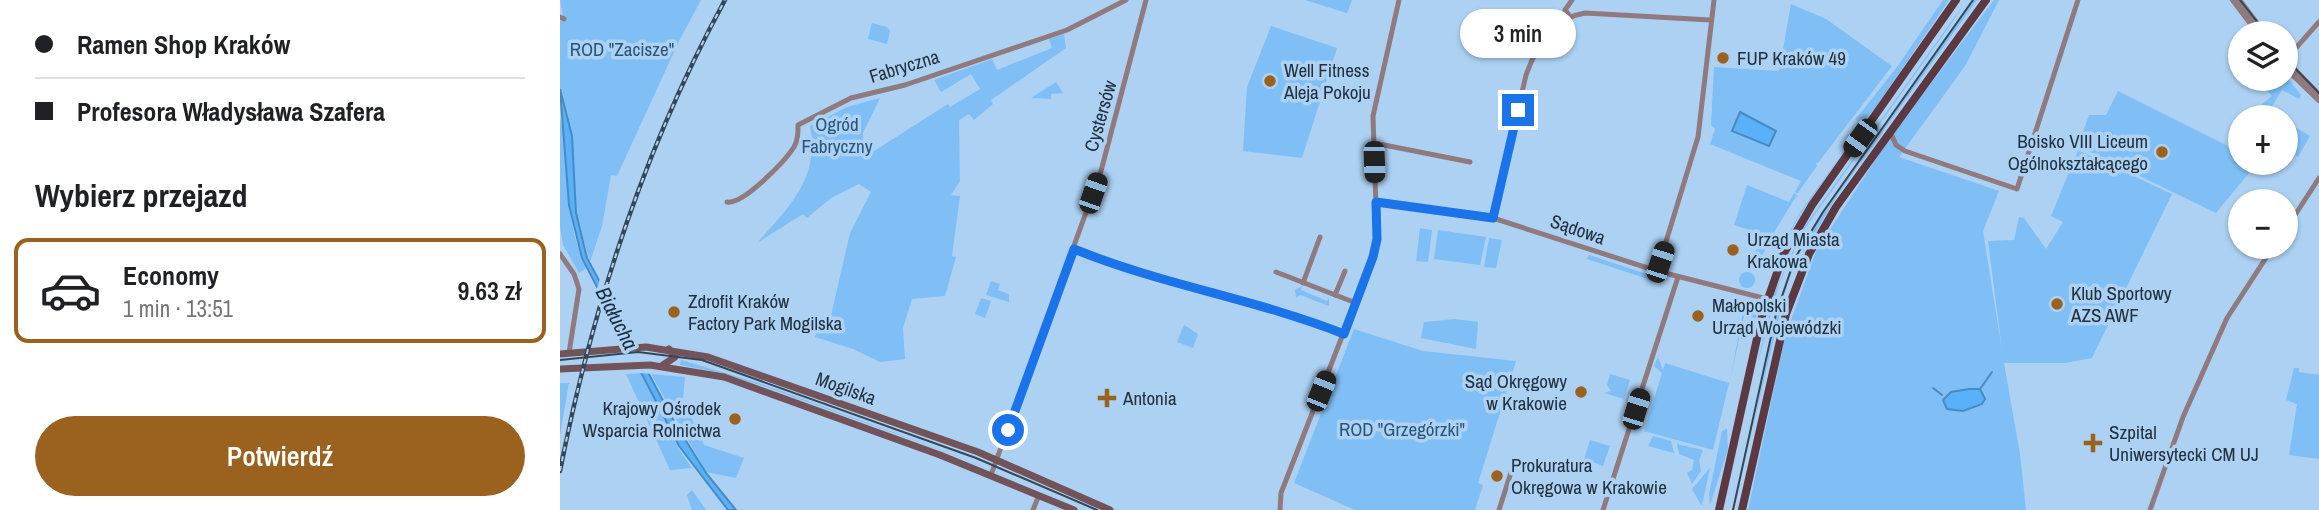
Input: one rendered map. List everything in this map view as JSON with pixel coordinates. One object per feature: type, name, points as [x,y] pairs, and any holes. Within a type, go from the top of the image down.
[{"type":"main road","points":[[1719,510],[1766,299],[1784,253],[1804,218],[1956,0]]},
{"type":"main road","points":[[1742,510],[1782,328],[1795,286],[1827,221],[1986,0]]},
{"type":"main road","name":"Mogilska","points":[[564,354],[647,347],[696,353],[764,374],[996,460],[1110,510]]},
{"type":"main road","points":[[659,365],[671,363],[675,357],[674,352],[667,348]]},
{"type":"main road","name":"Mogilska","points":[[560,369],[659,365],[707,373],[758,388],[991,475],[1074,510]]},
{"type":"street","name":"Fabryczna","points":[[727,202],[739,201],[757,186],[792,150],[798,125],[809,119],[851,98],[905,85],[1067,30],[1126,0]]},
{"type":"street","name":"Cystersów","points":[[991,475],[1074,249],[1110,142],[1146,0]]},
{"type":"street","points":[[1280,510],[1281,493],[1356,303],[1377,239],[1373,116],[1399,0]]},
{"type":"street","points":[[1570,16],[1565,10],[1572,0]]},
{"type":"street","points":[[1657,271],[1700,129],[1714,0]]},
{"type":"street","points":[[1890,131],[1896,145],[1905,151],[2017,189],[2078,0]]},
{"type":"street","points":[[2233,0],[2249,21]]},
{"type":"street","points":[[2239,0],[2255,21]]},
{"type":"street","points":[[1493,218],[1529,66],[1545,38],[1570,16],[1585,13],[1710,20]]},
{"type":"street","points":[[2298,46],[2319,22]]},
{"type":"street","points":[[2298,73],[2319,95]]},
{"type":"street","points":[[2298,80],[2319,100]]},
{"type":"street","points":[[1374,143],[1470,162]]},
{"type":"street","points":[[2298,210],[2319,178]]},
{"type":"street","name":"Sądowa","points":[[1376,202],[1493,218],[1657,271],[1766,299]]},
{"type":"street","points":[[1303,283],[1320,237]]},
{"type":"street","points":[[1074,249],[1136,272],[1296,317],[1344,334]]},
{"type":"street","points":[[560,254],[576,279],[580,293],[564,354]]},
{"type":"street","points":[[2150,510],[2183,416],[2227,317],[2265,259]]},
{"type":"street","points":[[1335,295],[1345,271]]},
{"type":"street","points":[[1276,272],[1356,303]]},
{"type":"street","points":[[1603,510],[1678,277]]},
{"type":"street","points":[[1499,510],[1515,460]]},
{"type":"street","points":[[1033,510],[1039,495]]},
{"type":"green space","name":"ROD \"Zacisze\"","points":[[560,0],[701,0],[679,41],[617,176],[611,175],[602,226],[590,262],[576,213],[573,149],[560,89],[560,21],[564,21]]},
{"type":"green space","points":[[1305,0],[1352,0],[1347,13]]},
{"type":"green space","points":[[1943,0],[1949,0],[1874,110],[1867,117],[1855,120],[1897,67]]},
{"type":"green space","points":[[1974,0],[1977,0],[1837,196],[1803,253],[1804,243],[1820,218]]},
{"type":"green space","points":[[1994,0],[1999,0],[1965,66],[1899,157],[1999,191],[1983,231],[2002,350],[1988,241],[2014,240],[2019,217],[2024,218],[2046,249],[2063,222],[2051,216],[2078,150],[2172,194],[2092,358],[2066,363],[2004,363],[2020,454],[2026,510],[1748,510],[1785,337],[1816,251],[1891,136]]},
{"type":"green space","points":[[1791,4],[1826,19],[1892,66],[1818,163],[1816,162],[1817,166],[1797,194],[1795,192],[1801,181],[1710,144],[1715,129],[1711,125],[1714,67],[1779,71]]},
{"type":"green space","points":[[1964,4],[1803,231],[1779,284],[1756,370],[1773,296],[1802,230]]},
{"type":"green space","points":[[872,23],[887,27],[890,31],[887,44],[868,39]]},
{"type":"green space","points":[[1271,26],[1337,48],[1302,158],[1243,151],[1247,87]]},
{"type":"green space","name":"Ogród Fabryczny","points":[[1064,34],[1066,48],[991,100],[993,104],[974,120],[969,114],[959,120],[960,181],[951,195],[960,196],[952,256],[956,257],[945,296],[912,299],[903,328],[905,359],[880,362],[853,349],[815,337],[818,327],[825,328],[830,320],[850,233],[871,192],[859,184],[831,198],[807,218],[803,214],[757,243],[790,204],[806,176],[812,144],[810,126],[847,107],[880,98],[863,133],[863,158],[948,104],[950,107],[980,89],[971,74],[941,92],[934,80],[992,59],[997,70],[1052,48],[1049,39]]},
{"type":"green space","points":[[1056,82],[1063,93],[1051,94],[1051,99],[1031,98]]},
{"type":"green space","name":"Boisko VIII Liceum Ogólnokształcącego","points":[[2118,91],[2226,145],[2228,175],[2247,175],[2236,189],[2228,189],[2228,198],[2216,213],[2078,146],[2089,115],[2106,115]]},
{"type":"green space","points":[[2267,91],[2281,91],[2273,105],[2261,105],[2272,96]]},
{"type":"green space","points":[[2284,91],[2298,91],[2301,95],[2299,99]]},
{"type":"green space","points":[[560,118],[574,232],[587,268],[579,273],[563,245],[560,226]]},
{"type":"green space","points":[[1864,123],[1799,216],[1771,269],[1799,214]]},
{"type":"green space","points":[[2298,129],[2310,136],[2298,157]]},
{"type":"green space","points":[[1747,185],[1789,202],[1794,193],[1797,195],[1771,237],[1734,225]]},
{"type":"green space","points":[[1420,228],[1432,230],[1428,262],[1416,261]]},
{"type":"green space","points":[[1438,230],[1486,237],[1480,265],[1434,259]]},
{"type":"green space","points":[[1489,238],[1502,240],[1496,268],[1484,267]]},
{"type":"green space","points":[[1766,238],[1769,239],[1757,270],[1749,267],[1758,245],[1763,247]]},
{"type":"green space","points":[[1589,255],[1662,279],[1660,288],[1660,283],[1587,259]]},
{"type":"green space","points":[[1796,260],[1785,291],[1751,436],[1780,302]]},
{"type":"green space","points":[[1747,272],[1753,274],[1753,286],[1747,288],[1741,286],[1739,280],[1741,274]]},
{"type":"green space","points":[[991,281],[1000,284],[998,290],[1009,294],[1009,302],[986,295]]},
{"type":"green space","points":[[1302,286],[1301,290],[1327,301],[1329,297],[1329,306],[1300,295],[1296,298],[1295,290]]},
{"type":"green space","points":[[981,298],[991,301],[985,318],[975,314]]},
{"type":"green space","points":[[1755,300],[1759,306],[1755,320],[1745,328]]},
{"type":"green space","points":[[1741,302],[1747,303],[1730,380],[1743,313],[1737,311]]},
{"type":"green space","points":[[1455,319],[1478,322],[1476,349],[1421,338],[1424,322]]},
{"type":"green space","points":[[1184,325],[1198,334],[1193,348],[1177,342]]},
{"type":"green space","name":"ROD \"Grzegórzki\"","points":[[1354,329],[1423,351],[1516,361],[1478,483],[1483,485],[1475,510],[1355,510],[1294,483]]},
{"type":"green space","points":[[1658,357],[1663,370],[1665,363],[1729,383],[1713,450],[1644,431],[1662,373],[1654,366]]},
{"type":"green space","points":[[681,360],[759,383],[974,462],[766,387],[722,373],[680,365]]},
{"type":"green space","points":[[2294,368],[2299,368],[2299,372],[2319,375],[2319,459],[2289,455],[2297,404],[2286,400]]},
{"type":"green space","points":[[641,373],[679,449],[692,468],[670,470],[626,374]]},
{"type":"green space","points":[[651,374],[685,377],[683,399],[704,445],[744,458],[736,478],[706,472]]},
{"type":"green space","points":[[1610,374],[1630,380],[1624,399],[1604,393],[1611,391],[1607,385]]},
{"type":"green space","points":[[560,383],[569,383],[560,435]]},
{"type":"green space","points":[[1727,429],[1728,449],[1710,505],[1709,494],[1722,431]]},
{"type":"green space","points":[[1653,436],[1671,441],[1674,453],[1648,446]]},
{"type":"green space","points":[[1590,440],[1610,446],[1603,466],[1584,459]]},
{"type":"green space","points":[[1677,444],[1703,450],[1699,460],[1701,471],[1692,484],[1687,473],[1692,470],[1694,460],[1679,454]]},
{"type":"green space","points":[[1710,468],[1702,505],[1701,505],[1692,489]]},
{"type":"green space","points":[[692,490],[706,510],[692,510],[687,495]]},
{"type":"water","name":"Białucha","points":[[560,89],[572,136],[576,213],[587,258],[675,423],[706,473],[736,510],[728,510],[679,446],[582,258],[569,205]]},
{"type":"water","points":[[1740,112],[1776,131],[1769,146],[1732,131]]},
{"type":"water","points":[[1980,389],[1985,399],[1982,404],[1963,411],[1947,409],[1943,400],[1951,392]]},
{"type":"pier","points":[[601,274],[608,287],[603,305],[596,293]]},
{"type":"pier","points":[[635,336],[654,374],[638,373],[619,338]]},
{"type":"waterway","points":[[1980,389],[1992,372]]},
{"type":"waterway","points":[[1933,388],[1942,395]]},
{"type":"tram line","points":[[1733,510],[1776,314],[1795,258],[1823,212],[1973,0]]},
{"type":"tram line","points":[[2240,0],[2257,21]]},
{"type":"tram line","points":[[2298,71],[2319,93]]},
{"type":"tram line","points":[[560,360],[638,352],[702,360],[976,458],[1097,510]]},
{"type":"railway","points":[[560,471],[588,349],[624,230],[670,113],[725,0]]},
{"type":"place","name":"FUP Kraków 49","points":[[1723,58]]},
{"type":"place","name":"Well Fitness Aleja Pokoju","points":[[1270,81]]},
{"type":"place","name":"Boisko VIII Liceum Ogólnokształcącego","points":[[2162,152]]},
{"type":"place","name":"Urząd Miasta Krakowa","points":[[1733,250]]},
{"type":"place","name":"Klub Sportowy AZS AWF","points":[[2057,304]]},
{"type":"place","name":"Zdrofit Kraków Factory Park Mogilska","points":[[674,312]]},
{"type":"place","name":"Małopolski Urząd Wojewódzki","points":[[1698,316]]},
{"type":"place","name":"Sąd Okręgowy w Krakowie","points":[[1581,392]]},
{"type":"place","name":"Antonia","points":[[1107,398]]},
{"type":"place","name":"Krajowy Ośrodek Wsparcia Rolnictwa","points":[[735,419]]},
{"type":"place","name":"Szpital Uniwersytecki CM UJ","points":[[2093,443]]},
{"type":"place","name":"Prokuratura Okręgowa w Krakowie","points":[[1497,476]]},
{"type":"route","points":[[1008,430],[1074,249],[1136,272],[1296,317],[1344,334],[1373,257],[1377,239],[1376,202],[1493,218],[1518,110]]}]
